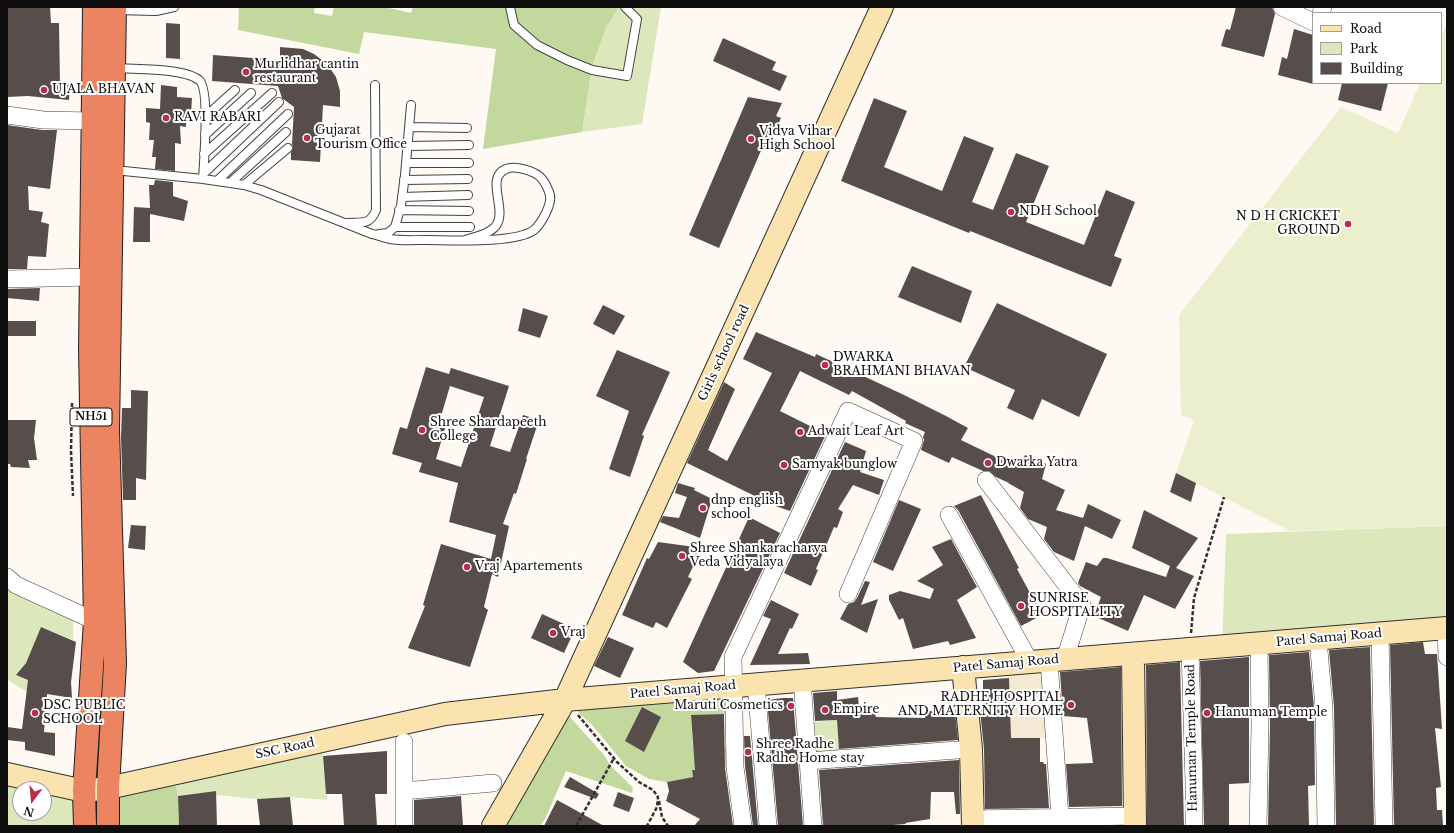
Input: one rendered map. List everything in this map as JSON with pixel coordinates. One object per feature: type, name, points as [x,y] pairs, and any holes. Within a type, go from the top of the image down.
[{"type":"highway","name":"NH51","points":[[108,826],[108,788],[114,662],[108,429],[113,170],[113,9]]},
{"type":"highway","name":"NH51","points":[[85,826],[84,791],[95,621],[90,349],[93,120],[113,9]]},
{"type":"main road","name":"Girls school road","points":[[494,826],[565,700],[882,7]]},
{"type":"main road","name":"Patel Samaj Road","points":[[565,700],[1447,628]]},
{"type":"main road","points":[[1133,654],[1135,821]]},
{"type":"main road","points":[[963,667],[971,749],[972,822]]},
{"type":"main road","name":"SSC Road","points":[[7,774],[84,791],[108,788],[445,714],[565,700]]},
{"type":"street","points":[[1282,7],[1312,22]]},
{"type":"street","points":[[7,115],[43,120],[93,120]]},
{"type":"street","points":[[7,279],[91,277]]},
{"type":"street","points":[[743,826],[735,767],[733,657],[848,411],[914,441],[848,594]]},
{"type":"street","points":[[986,480],[1082,605],[1048,661]]},
{"type":"street","points":[[950,515],[1048,661],[1060,818]]},
{"type":"street","points":[[7,577],[16,585],[95,621]]},
{"type":"street","points":[[1447,628],[1447,657]]},
{"type":"street","points":[[1380,634],[1384,826]]},
{"type":"street","points":[[1318,639],[1324,707],[1326,826]]},
{"type":"street","points":[[1258,826],[1260,726],[1259,644]]},
{"type":"street","name":"Hanuman Temple Road","points":[[1190,649],[1194,826]]},
{"type":"street","points":[[802,680],[813,826]]},
{"type":"street","points":[[756,684],[768,826]]},
{"type":"street","points":[[404,742],[404,826]]},
{"type":"street","points":[[808,761],[971,749]]},
{"type":"street","points":[[404,791],[493,783]]},
{"type":"street","points":[[972,822],[1060,818],[1135,821]]},
{"type":"lane","points":[[113,9],[146,7]]},
{"type":"lane","points":[[113,9],[156,11],[174,7]]},
{"type":"lane","points":[[510,7],[514,25],[537,45],[567,60],[592,70],[627,76],[637,20],[624,7]]},
{"type":"lane","points":[[114,68],[175,72],[192,75],[200,80],[203,84],[206,101],[204,176]]},
{"type":"lane","points":[[346,223],[366,222],[372,218],[376,210],[375,84]]},
{"type":"lane","points":[[205,117],[235,90]]},
{"type":"lane","points":[[205,135],[251,93]]},
{"type":"lane","points":[[204,154],[272,93]]},
{"type":"lane","points":[[204,176],[278,102]]},
{"type":"lane","points":[[372,234],[388,234],[395,227],[402,197],[411,105]]},
{"type":"lane","points":[[217,181],[288,114]]},
{"type":"lane","points":[[410,127],[467,128]]},
{"type":"lane","points":[[230,183],[286,132]]},
{"type":"lane","points":[[408,146],[469,145]]},
{"type":"lane","points":[[244,185],[288,148]]},
{"type":"lane","points":[[406,163],[469,162]]},
{"type":"lane","points":[[113,170],[204,176],[217,181],[244,185],[261,190],[372,234],[390,239],[465,240],[515,237],[534,230],[546,214],[550,195],[542,178],[522,168],[506,168],[499,174],[495,187],[499,203],[500,217],[495,226],[486,234],[465,240]]},
{"type":"lane","points":[[404,180],[468,179]]},
{"type":"lane","points":[[402,197],[468,195]]},
{"type":"lane","points":[[399,210],[469,211]]},
{"type":"lane","points":[[395,227],[470,227]]},
{"type":"path","points":[[1190,649],[1194,598],[1224,497]]},
{"type":"path","points":[[565,700],[614,758],[639,782],[653,790],[658,797],[662,817],[668,826]]},
{"type":"path","points":[[576,826],[614,758]]},
{"type":"path","points":[[647,826],[657,807],[658,797]]},
{"type":"shaded area","points":[[1049,661],[1055,738],[1011,738],[1007,664]]},
{"type":"green space","points":[[239,7],[315,7],[314,13],[332,16],[334,7],[384,7],[411,13],[413,7],[506,7],[506,13],[515,11],[516,7],[619,7],[607,26],[592,67],[582,132],[483,149],[496,49],[364,32],[359,54],[238,30]]},
{"type":"green space","points":[[619,7],[661,7],[642,124],[582,132],[592,68],[607,26]]},
{"type":"green space","name":"N D H CRICKET GROUND","points":[[1447,23],[1447,526],[1290,531],[1176,473],[1194,420],[1181,415],[1179,315],[1341,107],[1398,133],[1420,84],[1442,84],[1442,35]]},
{"type":"green space","points":[[1447,526],[1447,628],[1222,646],[1226,534]]},
{"type":"green space","points":[[7,588],[73,611],[73,640],[41,627],[26,663],[16,675],[30,680],[27,692],[7,679]]},
{"type":"green space","points":[[724,687],[726,714],[691,716],[693,749],[729,748],[730,768],[692,770],[693,777],[667,782],[649,779],[626,766],[593,726],[565,700]]},
{"type":"green space","points":[[561,707],[604,755],[610,765],[633,788],[632,793],[566,771],[545,819],[540,826],[493,826]]},
{"type":"green space","points":[[837,720],[840,758],[808,761],[805,723]]},
{"type":"green space","points":[[321,741],[327,800],[290,797],[257,799],[216,795],[216,791],[178,796],[173,774]]},
{"type":"green space","points":[[7,774],[39,781],[12,781],[12,821],[52,821],[52,784],[75,789],[75,826],[7,826]]},
{"type":"green space","points":[[173,774],[178,796],[179,826],[116,826],[114,786]]},
{"type":"building","points":[[7,7],[50,7],[51,23],[59,23],[60,84],[70,84],[69,100],[28,96],[7,97]]},
{"type":"building","points":[[1236,7],[1272,7],[1275,14],[1264,57],[1221,46],[1226,29],[1230,30]]},
{"type":"building","points":[[166,23],[180,24],[180,59],[166,58]]},
{"type":"building","points":[[1294,29],[1312,35],[1312,84],[1278,75],[1282,57],[1287,59]]},
{"type":"building","points":[[723,38],[776,62],[772,70],[787,76],[780,91],[713,61]]},
{"type":"building","points":[[280,47],[303,49],[314,54],[327,64],[336,77],[340,91],[340,107],[323,105],[320,162],[291,160],[291,152],[293,147],[294,107],[282,98],[278,86],[212,81],[213,55],[280,60]]},
{"type":"building","points":[[1342,84],[1388,84],[1381,111],[1338,100]]},
{"type":"building","points":[[161,85],[177,87],[177,97],[192,98],[191,114],[186,114],[186,127],[180,126],[181,144],[175,143],[175,171],[155,169],[156,157],[152,157],[154,140],[149,140],[150,123],[146,122],[146,108],[160,109]]},
{"type":"building","name":"Vidya Vihar High School","points":[[748,97],[782,103],[776,116],[781,118],[767,150],[763,146],[719,248],[689,235]]},
{"type":"building","points":[[874,98],[907,111],[884,167],[942,191],[964,136],[994,148],[972,202],[993,210],[1016,153],[1049,166],[1026,222],[1084,245],[1106,190],[1135,202],[1114,256],[1122,259],[1111,287],[970,231],[969,233],[841,181]]},
{"type":"building","points":[[7,125],[42,130],[57,130],[50,189],[28,186],[29,210],[43,212],[41,222],[49,224],[46,257],[28,256],[27,269],[7,269]]},
{"type":"building","points":[[155,180],[173,182],[173,196],[188,201],[184,221],[150,214],[150,242],[133,242],[134,207],[150,208],[149,185],[154,185]]},
{"type":"building","points":[[912,266],[972,291],[961,323],[898,297]]},
{"type":"building","points":[[40,288],[39,301],[7,298],[7,289]]},
{"type":"building","points":[[997,303],[1107,354],[1079,417],[1042,399],[1033,420],[1007,408],[1015,390],[964,367]]},
{"type":"building","points":[[603,305],[625,316],[614,335],[593,324]]},
{"type":"building","points":[[523,308],[548,316],[540,338],[518,331]]},
{"type":"building","points":[[7,321],[36,321],[36,336],[7,336]]},
{"type":"building","points":[[756,332],[815,357],[816,354],[946,416],[968,428],[961,440],[1019,468],[1025,455],[1046,464],[1042,479],[1065,490],[1056,510],[1083,518],[1088,504],[1121,520],[1112,539],[1085,526],[1074,561],[1054,552],[1044,539],[1047,527],[1028,519],[1020,508],[1024,492],[996,477],[989,471],[983,471],[952,457],[949,463],[921,450],[925,432],[905,423],[906,421],[852,391],[849,395],[800,371],[780,411],[826,434],[790,511],[758,500],[759,498],[687,463],[724,382],[735,389],[708,450],[727,461],[772,373],[743,359]]},
{"type":"building","points":[[617,350],[670,372],[642,435],[644,436],[630,477],[609,469],[629,411],[596,396]]},
{"type":"building","points":[[426,367],[449,374],[451,368],[509,386],[490,446],[510,452],[523,415],[539,420],[516,494],[514,493],[503,524],[509,526],[498,577],[492,574],[484,607],[488,610],[470,667],[408,648],[425,606],[423,605],[441,544],[491,559],[496,535],[449,522],[458,483],[419,472],[422,463],[392,454],[400,427],[407,429]],"holes":[[[450,386],[484,397],[461,467],[436,459],[446,425],[439,423]]]},
{"type":"building","points":[[131,390],[148,391],[146,480],[136,478],[136,500],[123,500],[121,437],[122,408],[131,408]]},
{"type":"building","points":[[7,420],[36,420],[34,438],[37,460],[28,460],[30,468],[11,467],[10,464],[7,464]]},
{"type":"building","points":[[845,442],[866,451],[860,472],[884,480],[879,495],[853,485],[838,509],[843,512],[837,528],[834,527],[816,569],[818,570],[811,586],[784,573]]},
{"type":"building","points":[[1176,473],[1196,483],[1191,502],[1170,492]]},
{"type":"building","points":[[678,483],[695,488],[694,490],[712,499],[700,538],[660,522],[663,516],[679,518],[687,497],[675,493]]},
{"type":"building","points":[[981,495],[1019,568],[1017,569],[1042,615],[1021,626],[958,510],[954,506]]},
{"type":"building","points":[[899,500],[921,509],[893,571],[873,562]]},
{"type":"building","points":[[1144,510],[1198,538],[1176,568],[1194,576],[1175,609],[1144,595],[1128,631],[1094,616],[1101,597],[1080,586],[1078,583],[1086,562],[1097,566],[1103,558],[1166,577],[1170,566],[1132,548]]},
{"type":"building","points":[[749,517],[780,533],[714,671],[698,673],[683,662]]},
{"type":"building","points":[[131,525],[146,526],[145,550],[128,548]]},
{"type":"building","points":[[951,539],[977,587],[957,600],[976,638],[950,645],[948,641],[913,649],[903,618],[899,620],[889,600],[889,595],[900,591],[930,599],[934,589],[917,581],[943,565],[932,547]]},
{"type":"building","name":"Shree Shankaracharya Veda Vidyalaya","points":[[658,542],[702,548],[688,577],[692,579],[667,628],[656,622],[653,628],[622,615],[647,558],[649,559]]},
{"type":"building","points":[[865,581],[870,582],[861,605],[878,599],[867,633],[840,619],[848,604],[854,602],[857,598]]},
{"type":"building","points":[[771,600],[799,614],[792,629],[790,628],[778,654],[808,653],[810,664],[750,665],[771,619],[763,616]]},
{"type":"building","name":"Vraj","points":[[542,614],[575,629],[564,653],[531,638]]},
{"type":"building","points":[[41,627],[76,642],[71,682],[72,698],[47,694],[44,732],[55,733],[55,756],[25,750],[25,742],[7,740],[7,727],[22,729],[28,680],[16,675],[26,663]]},
{"type":"building","points":[[608,637],[634,648],[620,678],[594,666]]},
{"type":"building","points":[[1423,642],[1425,654],[1437,654],[1442,729],[1435,728],[1441,787],[1436,788],[1437,810],[1442,810],[1443,826],[1394,826],[1390,645]]},
{"type":"building","points":[[1370,647],[1374,826],[1336,826],[1334,707],[1329,650]]},
{"type":"building","points":[[1309,652],[1314,708],[1315,785],[1308,786],[1309,826],[1268,826],[1270,726],[1269,655]]},
{"type":"building","points":[[1249,657],[1249,783],[1229,784],[1229,826],[1204,826],[1200,661]]},
{"type":"building","points":[[1180,662],[1184,826],[1147,826],[1146,665]]},
{"type":"building","points":[[1121,667],[1122,806],[1069,807],[1066,764],[1093,763],[1087,718],[1063,716],[1060,672]]},
{"type":"building","points":[[1009,678],[1011,738],[1040,738],[1040,762],[1046,764],[1049,808],[985,809],[984,749],[980,710],[983,710],[983,680]]},
{"type":"building","points":[[837,691],[837,700],[858,697],[859,708],[874,709],[876,717],[925,718],[925,711],[955,712],[958,740],[839,749],[837,720],[815,721],[813,693]]},
{"type":"building","points":[[793,698],[803,826],[778,826],[767,700]]},
{"type":"building","points":[[642,707],[661,717],[644,752],[625,741]]},
{"type":"building","points":[[724,714],[725,768],[733,826],[694,826],[700,819],[666,801],[669,791],[667,782],[693,777],[692,770],[695,770],[691,715]]},
{"type":"building","points":[[744,736],[750,736],[758,826],[753,826],[745,766]]},
{"type":"building","points":[[387,751],[387,794],[375,794],[377,826],[344,826],[342,794],[326,794],[323,756]]},
{"type":"building","points":[[959,760],[960,814],[956,814],[954,792],[931,792],[930,819],[905,823],[906,824],[880,826],[823,826],[819,770]]},
{"type":"building","points":[[570,777],[599,794],[596,799],[564,787]]},
{"type":"building","points":[[216,791],[217,826],[179,826],[178,796]]},
{"type":"building","points":[[618,792],[634,798],[629,812],[613,806]]},
{"type":"building","points":[[461,796],[463,826],[414,826],[414,800]]},
{"type":"building","points":[[290,797],[293,826],[260,826],[257,799]]},
{"type":"building","points":[[557,800],[570,807],[604,826],[544,826]]},
{"type":"place","name":"Murlidhar cantin restaurant","points":[[246,72]]},
{"type":"place","name":"UJALA BHAVAN","points":[[44,90]]},
{"type":"place","name":"RAVI RABARI","points":[[166,118]]},
{"type":"place","name":"Gujarat Tourism Office","points":[[307,138]]},
{"type":"place","name":"Vidya Vihar High School","points":[[751,139]]},
{"type":"place","name":"NDH School","points":[[1011,212]]},
{"type":"place","name":"N D H CRICKET GROUND","points":[[1348,224]]},
{"type":"place","name":"DWARKA BRAHMANI BHAVAN","points":[[825,365]]},
{"type":"place","name":"Shree Shardapeeth College","points":[[422,430]]},
{"type":"place","name":"Adwait Leaf Art","points":[[800,432]]},
{"type":"place","name":"Dwarka Yatra","points":[[988,463]]},
{"type":"place","name":"Samyak bunglow","points":[[784,465]]},
{"type":"place","name":"dnp english school","points":[[703,508]]},
{"type":"place","name":"Shree Shankaracharya Veda Vidyalaya","points":[[682,556]]},
{"type":"place","name":"Vraj Apartements","points":[[467,567]]},
{"type":"place","name":"SUNRISE HOSPITALITY","points":[[1021,606]]},
{"type":"place","name":"Vraj","points":[[553,633]]},
{"type":"place","name":"RADHE HOSPITAL AND MATERNITY HOME","points":[[1071,705]]},
{"type":"place","name":"Maruti Cosmetics","points":[[791,706]]},
{"type":"place","name":"Empire","points":[[825,710]]},
{"type":"place","name":"DSC PUBLIC SCHOOL","points":[[35,713]]},
{"type":"place","name":"Hanuman Temple","points":[[1207,713]]},
{"type":"place","name":"Shree Radhe Radhe Home stay","points":[[748,752]]}]
